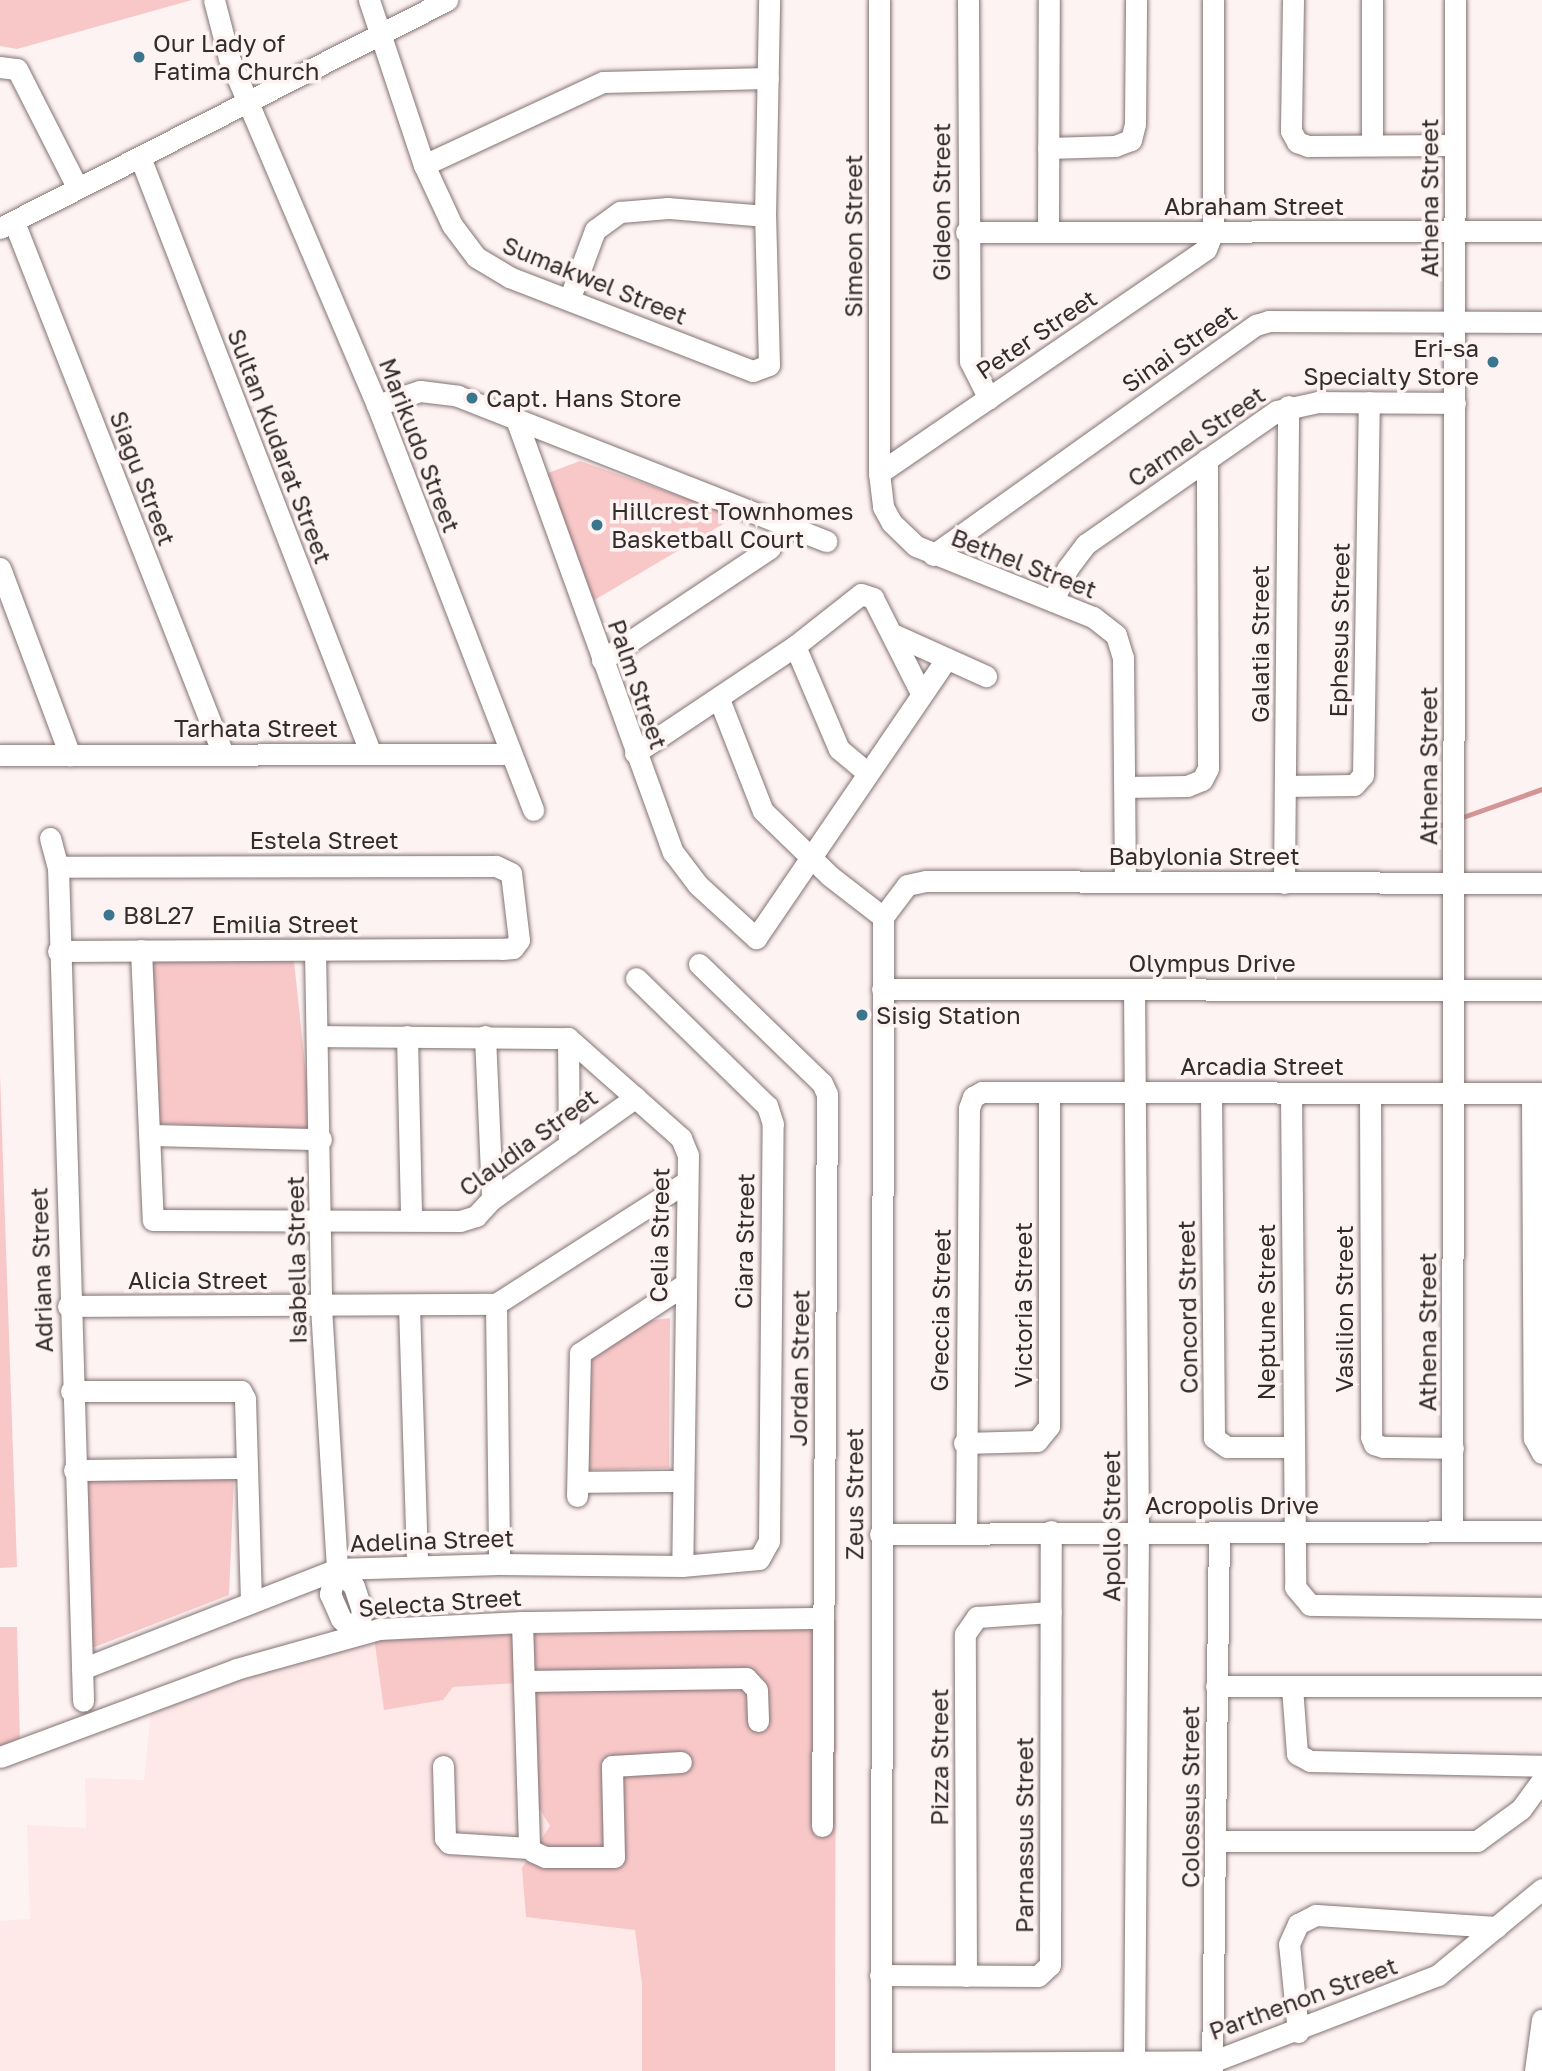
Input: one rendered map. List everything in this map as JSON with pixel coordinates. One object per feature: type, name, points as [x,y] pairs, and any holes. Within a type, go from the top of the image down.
[{"type":"street","name":"Marikudo Street","points":[[214,0],[229,58],[251,102],[377,405],[533,810]]},
{"type":"street","name":"Sumakwel Street","points":[[369,0],[424,165],[452,225],[476,257],[509,277],[762,371],[769,365],[765,216]]},
{"type":"street","points":[[7,225],[380,37],[447,0]]},
{"type":"street","points":[[569,300],[594,230],[620,212],[668,208],[765,216],[769,0]]},
{"type":"street","name":"Simeon Street","points":[[879,0],[879,473]]},
{"type":"street","name":"Gideon Street","points":[[968,0],[967,232],[970,361],[989,398]]},
{"type":"street","points":[[1048,232],[1049,0]]},
{"type":"street","points":[[1048,148],[1115,146],[1131,139],[1135,124],[1136,0]]},
{"type":"street","points":[[1213,0],[1213,232]]},
{"type":"street","points":[[1293,0],[1293,137],[1308,146],[1372,143],[1455,145]]},
{"type":"street","points":[[1372,0],[1372,143]]},
{"type":"street","name":"Athena Street","points":[[1452,1531],[1455,0]]},
{"type":"street","points":[[0,67],[17,69],[78,187]]},
{"type":"street","points":[[424,165],[603,82],[622,78],[768,78]]},
{"type":"street","name":"Sultan Kudarat Street","points":[[140,157],[371,754]]},
{"type":"street","name":"Siagu Street","points":[[7,225],[223,754]]},
{"type":"street","name":"Abraham Street","points":[[967,232],[1542,231]]},
{"type":"street","name":"Peter Street","points":[[879,473],[1206,249],[1213,232]]},
{"type":"street","name":"Sinai Street","points":[[933,555],[1256,325],[1269,321],[1542,322]]},
{"type":"street","points":[[377,405],[406,394],[436,391],[516,419],[827,541]]},
{"type":"street","name":"Carmel Street","points":[[1053,601],[1074,556],[1086,544],[1288,406],[1369,402],[1455,403]]},
{"type":"street","name":"Ephesus Street","points":[[1285,786],[1354,786],[1363,775],[1369,402]]},
{"type":"street","name":"Galatia Street","points":[[1284,883],[1288,406]]},
{"type":"street","name":"Palm Street","points":[[516,419],[635,753],[683,868],[756,938],[813,859]]},
{"type":"street","points":[[1125,787],[1187,786],[1202,780],[1209,768],[1207,459]]},
{"type":"street","name":"Bethel Street","points":[[879,473],[883,507],[892,523],[915,547],[1053,601],[1106,625],[1122,646],[1125,882]]},
{"type":"street","points":[[602,660],[770,548]]},
{"type":"street","points":[[0,568],[69,755]]},
{"type":"street","points":[[635,753],[795,646],[861,594],[871,595],[895,635],[921,693]]},
{"type":"street","points":[[895,635],[986,676]]},
{"type":"street","points":[[795,646],[839,749],[866,772]]},
{"type":"street","points":[[813,859],[866,772],[946,659]]},
{"type":"street","points":[[719,699],[763,811],[813,859],[883,916]]},
{"type":"street","name":"Tarhata Street","points":[[0,755],[511,754]]},
{"type":"street","name":"Adriana Street","points":[[50,838],[58,867],[68,1306],[83,1701]]},
{"type":"street","name":"Estela Street","points":[[58,867],[496,866],[511,873],[519,940],[513,948]]},
{"type":"street","name":"Babylonia Street","points":[[883,916],[899,892],[916,882],[1542,883]]},
{"type":"street","name":"Zeus Street","points":[[881,2067],[883,916]]},
{"type":"street","name":"Emilia Street","points":[[58,951],[513,948]]},
{"type":"street","points":[[141,950],[152,1135],[321,1139]]},
{"type":"street","name":"Isabella Street","points":[[315,950],[320,1036],[321,1307],[337,1569],[330,1594],[341,1619],[357,1633]]},
{"type":"street","name":"Jordan Street","points":[[699,964],[822,1083],[827,1094],[820,1618],[822,1826]]},
{"type":"street","name":"Ciara Street","points":[[636,978],[767,1106],[773,1124],[769,1541],[759,1559]]},
{"type":"street","name":"Olympus Drive","points":[[882,989],[1542,990]]},
{"type":"street","name":"Apollo Street","points":[[1134,989],[1138,1530],[1134,2063]]},
{"type":"street","points":[[320,1036],[568,1038],[569,1145]]},
{"type":"street","points":[[407,1036],[411,1219]]},
{"type":"street","points":[[485,1036],[492,1199]]},
{"type":"street","name":"Celia Street","points":[[568,1038],[685,1144],[682,1566]]},
{"type":"street","name":"Arcadia Street","points":[[982,1092],[1537,1093]]},
{"type":"street","name":"Greccia Street","points":[[966,1534],[964,1443],[969,1108],[982,1092]]},
{"type":"street","name":"Victoria Street","points":[[964,1443],[1037,1441],[1049,1426],[1049,1092]]},
{"type":"street","name":"Concord Street","points":[[1211,1092],[1214,1438],[1227,1447],[1293,1447]]},
{"type":"street","name":"Neptune Street","points":[[1291,1093],[1295,1587],[1310,1605],[1542,1608]]},
{"type":"street","name":"Vasilion Street","points":[[1370,1093],[1371,1437],[1374,1444],[1383,1447],[1453,1448]]},
{"type":"street","points":[[1537,1093],[1534,1438],[1542,1452]]},
{"type":"street","name":"Claudia Street","points":[[152,1135],[153,1220],[460,1221],[476,1216],[492,1199],[636,1097]]},
{"type":"street","points":[[499,1564],[496,1304],[686,1182]]},
{"type":"street","points":[[682,1481],[578,1489],[580,1353],[684,1285]]},
{"type":"street","name":"Alicia Street","points":[[68,1306],[321,1307],[496,1304]]},
{"type":"street","points":[[409,1306],[417,1565]]},
{"type":"street","points":[[71,1391],[241,1391],[245,1399],[244,1468],[251,1602]]},
{"type":"street","points":[[74,1470],[244,1468]]},
{"type":"street","name":"Acropolis Drive","points":[[880,1534],[1138,1530],[1542,1531]]},
{"type":"street","name":"Parnassus Street","points":[[880,1975],[1038,1976],[1050,1965],[1051,1531]]},
{"type":"street","name":"Colossus Street","points":[[1213,2066],[1219,1532]]},
{"type":"street","name":"Adelina Street","points":[[82,1669],[337,1569],[499,1564],[682,1566],[759,1559]]},
{"type":"street","name":"Pizza Street","points":[[967,1976],[965,1634],[977,1617],[1051,1612]]},
{"type":"street","name":"Selecta Street","points":[[0,1757],[236,1669],[357,1633],[522,1622],[820,1618]]},
{"type":"street","points":[[522,1622],[530,1847]]},
{"type":"street","points":[[524,1681],[746,1678],[757,1690],[758,1721]]},
{"type":"street","points":[[1216,1686],[1542,1686]]},
{"type":"street","points":[[1292,1688],[1292,1737],[1297,1754],[1310,1761],[1542,1766]]},
{"type":"street","points":[[443,1766],[445,1838],[449,1843],[530,1847],[545,1857],[614,1857],[612,1766],[681,1762]]},
{"type":"street","points":[[1217,1841],[1477,1841],[1521,1809],[1542,1780]]},
{"type":"street","name":"Parthenon Street","points":[[881,2067],[1134,2063],[1213,2066],[1438,1975],[1542,1889]]},
{"type":"street","points":[[1298,2032],[1289,1944],[1298,1924],[1316,1915],[1497,1927]]},
{"type":"street","points":[[1535,2071],[1542,2019]]},
{"type":"shaded area","points":[[0,0],[192,0],[17,49],[0,46]]},
{"type":"shaded area","points":[[580,461],[737,516],[586,605],[540,476]]},
{"type":"shaded area","points":[[137,949],[293,952],[312,1131],[147,1123]]},
{"type":"shaded area","points":[[0,1074],[17,1567],[0,1568]]},
{"type":"shaded area","points":[[670,1318],[669,1468],[583,1470],[582,1367],[647,1321]]},
{"type":"shaded area","points":[[234,1477],[229,1595],[87,1650],[77,1479]]},
{"type":"shaded area","points":[[817,1620],[836,1620],[835,2071],[642,2071],[642,1985],[635,1930],[526,1917],[522,1868],[550,1826],[530,1793],[517,1683],[453,1687],[443,1700],[384,1710],[374,1637],[813,1629]]},
{"type":"shaded area","points":[[0,1627],[17,1627],[20,1742],[0,1749]]},
{"type":"shaded area","points":[[374,1637],[453,1687],[517,1683],[530,1793],[550,1826],[522,1868],[635,1930],[642,1985],[642,2071],[0,2071],[0,1921],[30,1919],[27,1825],[86,1828],[85,1778],[144,1780],[151,1710],[237,1674]]},
{"type":"waterway","points":[[1460,818],[1542,789]]},
{"type":"waterway","points":[[1430,828],[1447,823]]},
{"type":"place","name":"Our Lady of Fatima Church","points":[[139,57]]},
{"type":"place","name":"Eri-sa Specialty Store","points":[[1493,362]]},
{"type":"place","name":"Capt. Hans Store","points":[[472,398]]},
{"type":"place","name":"Hillcrest Townhomes Basketball Court","points":[[597,525]]},
{"type":"place","name":"B8L27","points":[[109,915]]},
{"type":"place","name":"Sisig Station","points":[[862,1015]]}]
